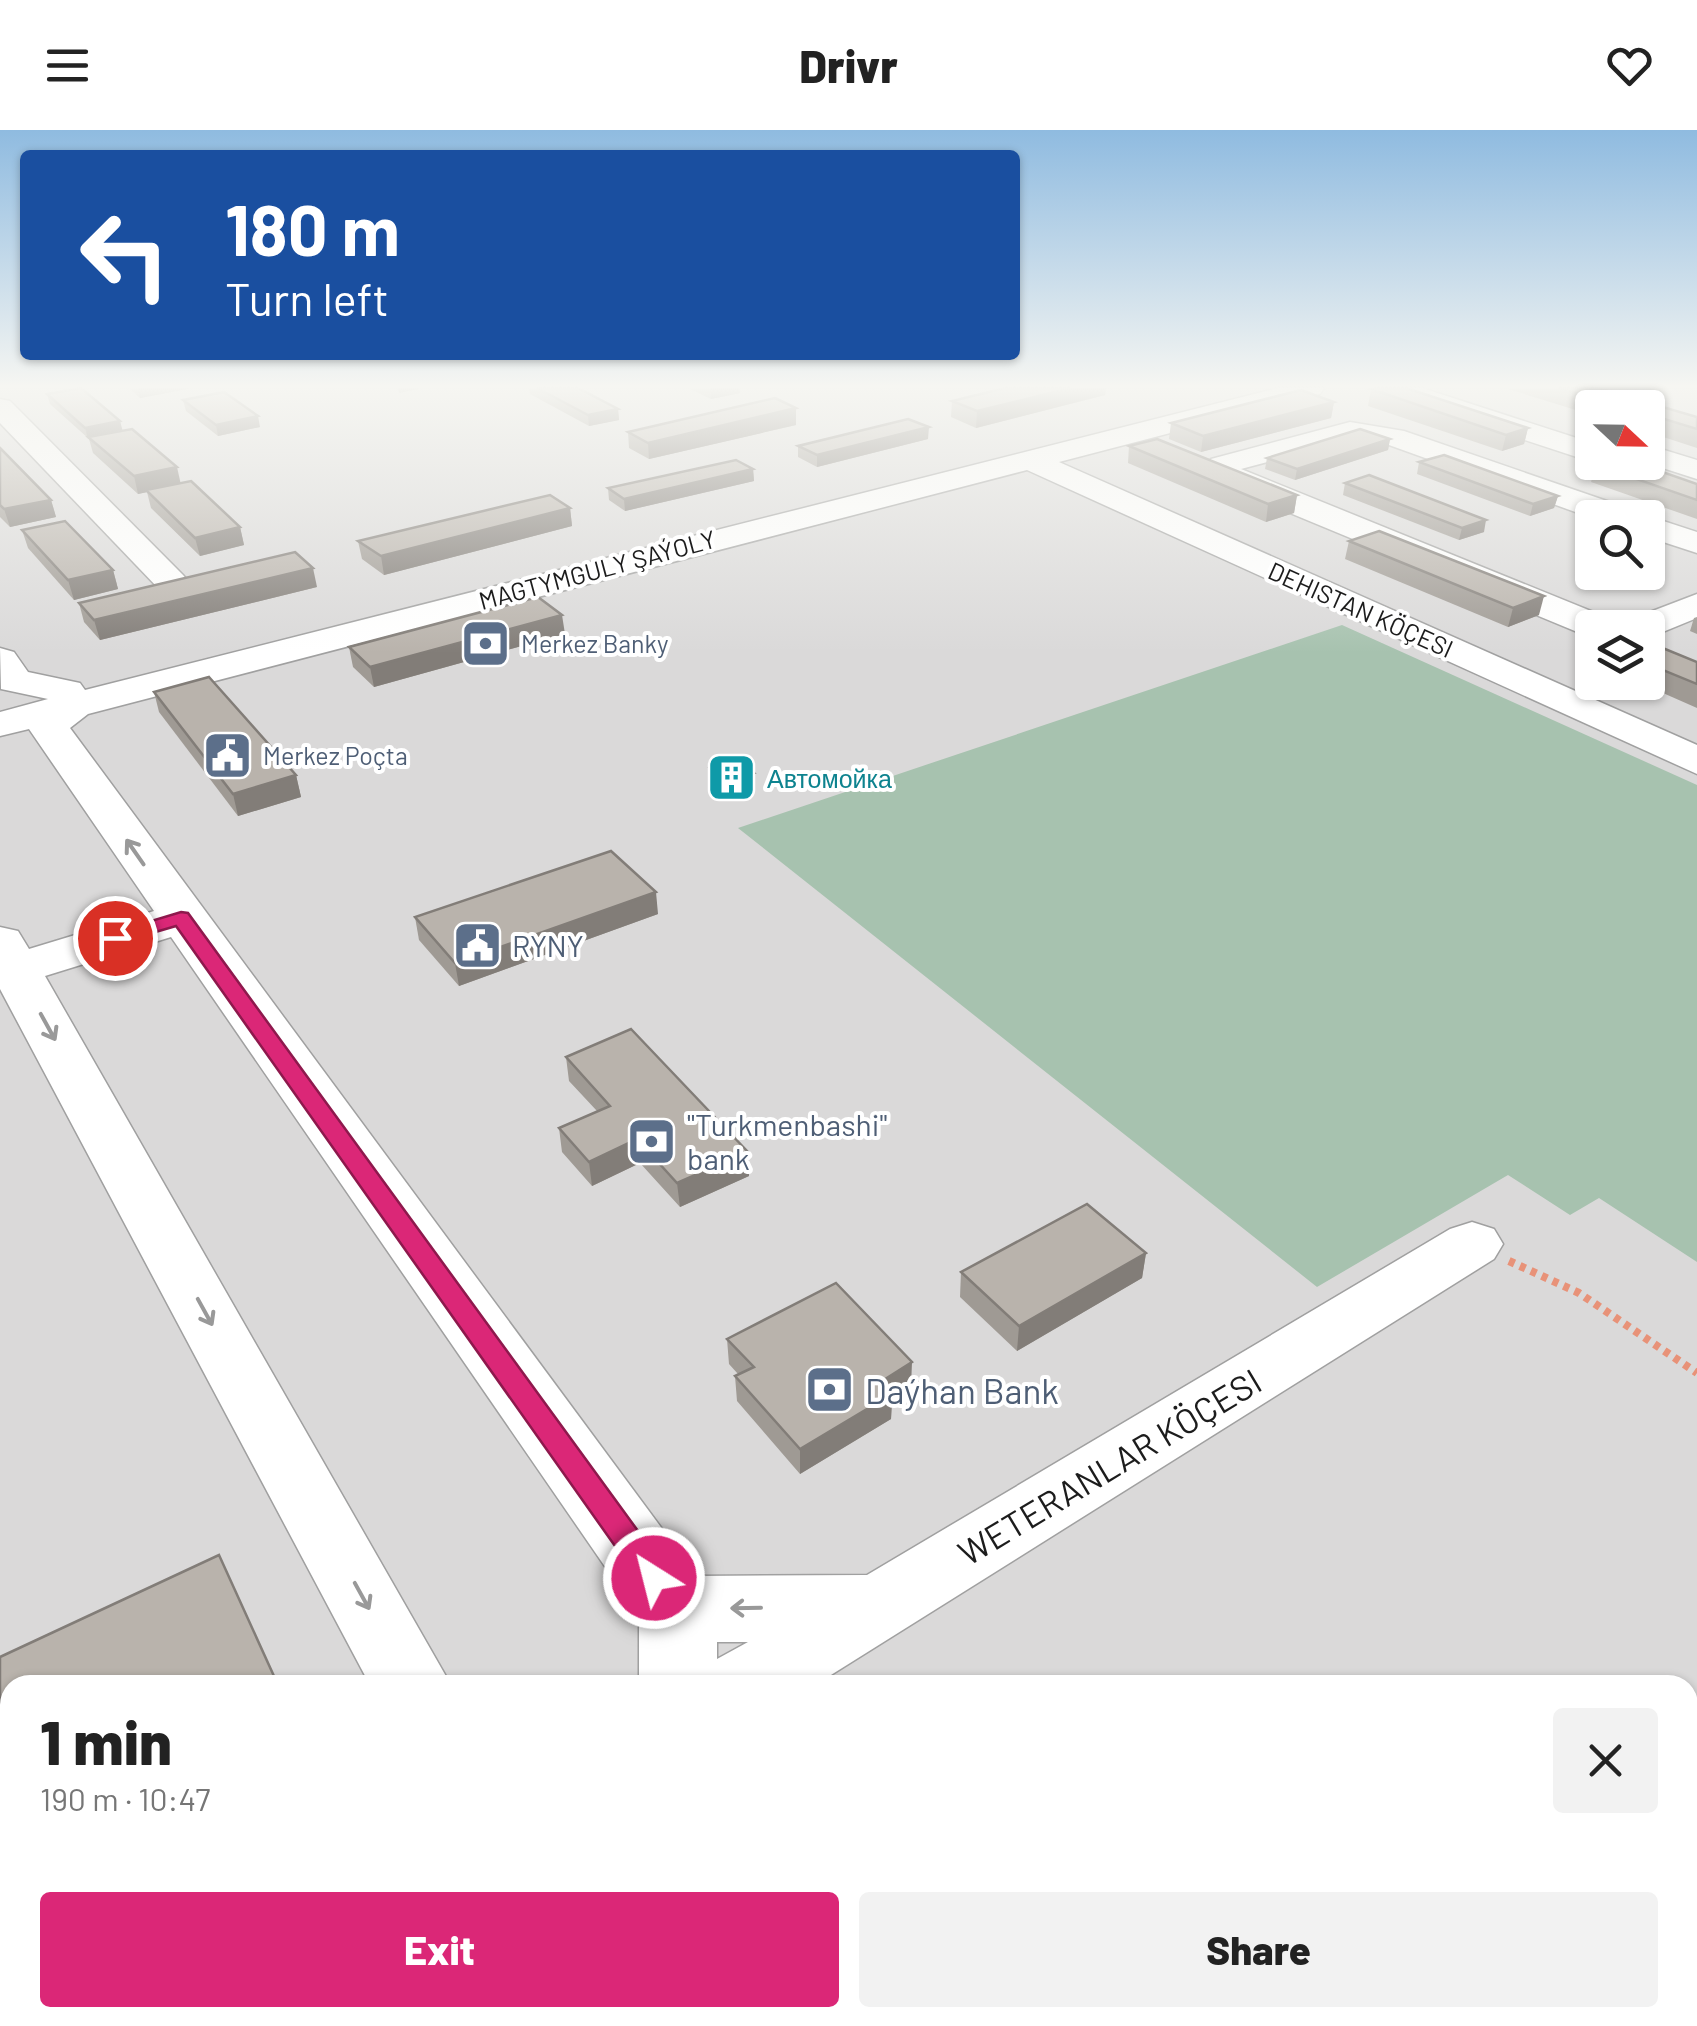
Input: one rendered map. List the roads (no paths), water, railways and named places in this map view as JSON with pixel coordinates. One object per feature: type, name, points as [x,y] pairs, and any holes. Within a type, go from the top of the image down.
[{"type":"street","points":[[69,476],[172,582]]},
{"type":"street","name":"MAGTYMGULY ŞAÝOLY","points":[[0,724],[70,698],[922,476]]},
{"type":"street","name":"MAGTYMGULY ŞAÝOLY","points":[[0,708],[70,698],[954,476]]},
{"type":"street","name":"DEHISTAN KÖÇESI","points":[[1086,476],[1697,760]]},
{"type":"street","name":"DEHISTAN KÖÇESI","points":[[1098,476],[1575,652]]},
{"type":"street","points":[[1230,476],[1575,652]]},
{"type":"street","points":[[1504,476],[1575,501]]},
{"type":"street","points":[[1665,476],[1697,487]]},
{"type":"street","points":[[1665,532],[1697,543]]},
{"type":"street","points":[[1665,618],[1697,605]]},
{"type":"street","points":[[0,660],[15,681],[70,698],[47,726],[677,1609],[679,1675]]},
{"type":"street","name":"DEHISTAN KÖÇESI","points":[[1646,700],[1697,734]]},
{"type":"street","points":[[181,918],[5,962],[405,1675]]},
{"type":"street","name":"WETERANLAR KÖÇESI","points":[[761,1675],[878,1608],[1472,1244]]},
{"type":"street","points":[[677,1609],[878,1608]]},
{"type":"place","name":"Merkez Banky","points":[[486,643]]},
{"type":"place","name":"Merkez Poçta","points":[[228,755]]},
{"type":"place","name":"Автомойка","points":[[732,778]]},
{"type":"place","name":"RYNY","points":[[477,945]]},
{"type":"place","name":"\"Turkmenbashi\" bank","points":[[652,1141]]},
{"type":"place","name":"Daýhan Bank","points":[[830,1390]]}]
